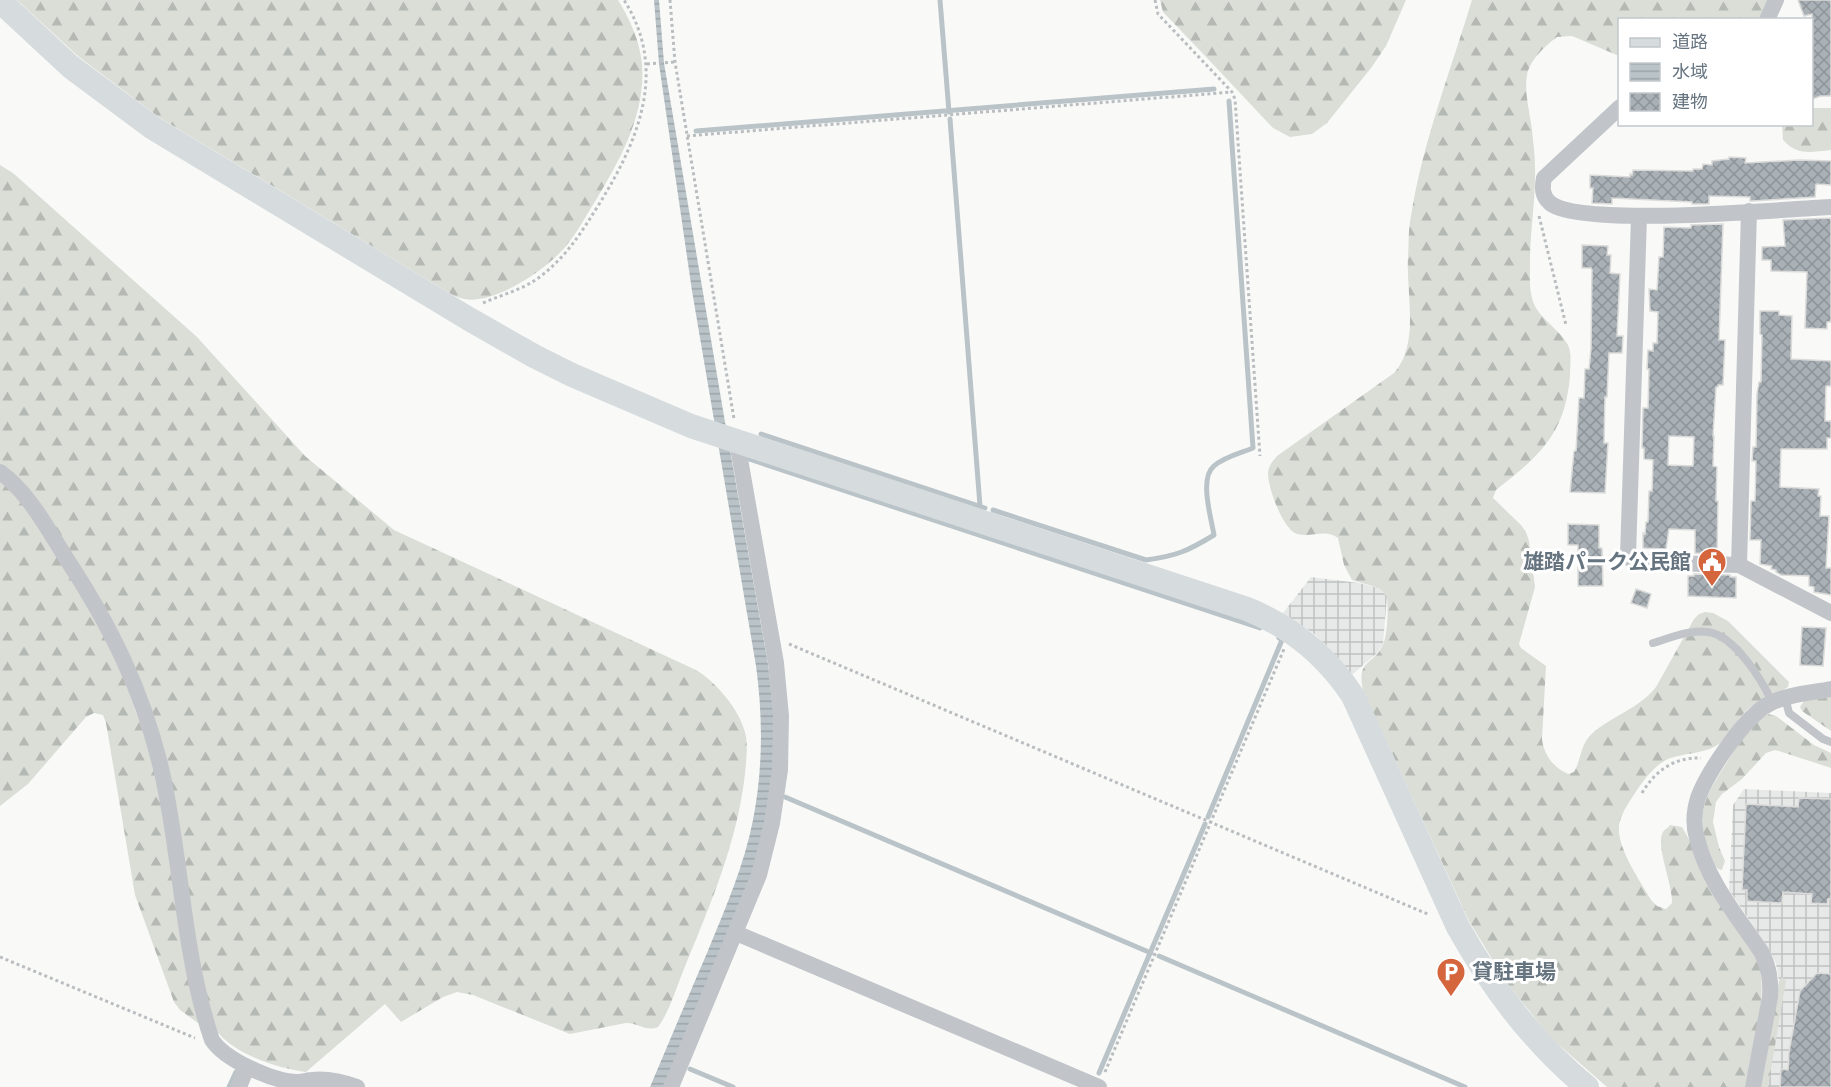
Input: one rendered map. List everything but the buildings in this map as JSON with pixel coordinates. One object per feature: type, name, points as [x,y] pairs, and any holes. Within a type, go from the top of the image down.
[{"type":"street","points":[[1768,18],[1776,0]]},
{"type":"street","points":[[0,1],[71,67],[153,128],[469,319],[572,375],[611,393],[728,438],[1247,609],[1292,631],[1332,667],[1353,696],[1453,917],[1475,959],[1518,1019],[1542,1046],[1587,1087]]},
{"type":"street","points":[[1618,108],[1544,178],[1542,188],[1545,198],[1551,205],[1591,214],[1639,217],[1831,207]]},
{"type":"street","points":[[1739,565],[1749,211]]},
{"type":"street","points":[[1639,217],[1628,556],[1634,562],[1739,565],[1831,613]]},
{"type":"street","points":[[672,1087],[750,900],[766,849],[779,779],[781,716],[776,663],[728,438]]},
{"type":"street","points":[[0,472],[12,480],[28,500],[94,600],[135,682],[150,725],[161,770],[197,987],[216,1047],[247,1066],[284,1080],[299,1082],[313,1079],[328,1080],[357,1087]]},
{"type":"street","points":[[1753,1087],[1770,997],[1769,966],[1708,869],[1696,837],[1694,823],[1699,796],[1743,725],[1754,714],[1779,700],[1831,689]]},
{"type":"street","points":[[736,933],[1099,1087]]},
{"type":"street","points":[[238,1087],[247,1066]]},
{"type":"lane","points":[[1653,643],[1697,631],[1720,635],[1730,642],[1789,713],[1823,739],[1831,742]]},
{"type":"path","points":[[469,319],[484,303],[510,294],[540,277],[560,260],[579,238],[620,170],[632,145],[640,119],[649,64],[636,23],[624,0]]},
{"type":"path","points":[[670,0],[673,62],[687,136],[728,438]]},
{"type":"path","points":[[1155,0],[1158,14],[1232,92],[1235,99],[1260,456]]},
{"type":"path","points":[[649,64],[673,62]]},
{"type":"path","points":[[687,136],[1232,92]]},
{"type":"path","points":[[1545,198],[1538,207],[1539,222],[1566,325]]},
{"type":"path","points":[[1099,1087],[1292,631]]},
{"type":"path","points":[[771,636],[1444,921],[1453,917]]},
{"type":"path","points":[[1642,793],[1658,772],[1668,765],[1693,758],[1720,760]]},
{"type":"path","points":[[0,957],[200,1040],[212,1040]]},
{"type":"shaded area","points":[[1311,577],[1379,588],[1387,596],[1383,645],[1352,675],[1313,633],[1283,613]]},
{"type":"shaded area","points":[[1744,789],[1831,793],[1831,1087],[1760,1087],[1779,981],[1776,964],[1769,949],[1729,890],[1733,805]]},
{"type":"green space","points":[[17,0],[618,0],[639,47],[642,64],[640,101],[630,136],[614,169],[566,246],[534,274],[505,291],[477,299],[464,299],[451,294],[160,118],[79,57]]},
{"type":"green space","points":[[1160,0],[1406,0],[1386,46],[1327,123],[1312,134],[1290,137],[1273,128],[1163,12]]},
{"type":"green space","points":[[1472,0],[1768,0],[1765,11],[1759,18],[1618,18],[1618,56],[1572,36],[1557,37],[1531,64],[1526,88],[1535,162],[1530,289],[1538,311],[1568,345],[1570,376],[1567,396],[1556,429],[1537,455],[1496,490],[1493,498],[1521,525],[1529,541],[1535,587],[1519,644],[1521,648],[1546,666],[1542,739],[1547,755],[1563,771],[1568,774],[1574,772],[1584,745],[1592,734],[1639,703],[1656,687],[1699,614],[1713,613],[1728,621],[1789,682],[1788,687],[1748,709],[1726,737],[1713,748],[1673,757],[1657,767],[1645,779],[1628,803],[1621,817],[1619,830],[1620,840],[1629,861],[1651,900],[1657,906],[1666,909],[1672,903],[1672,895],[1661,838],[1670,825],[1682,827],[1756,956],[1762,986],[1761,1003],[1756,1039],[1745,1087],[1607,1087],[1551,1038],[1506,982],[1469,921],[1363,690],[1361,680],[1364,667],[1379,651],[1385,640],[1387,596],[1379,588],[1352,580],[1344,565],[1338,538],[1323,533],[1303,535],[1292,531],[1281,516],[1270,487],[1268,472],[1277,456],[1394,373],[1402,361],[1407,348],[1410,318],[1408,272],[1410,221],[1422,162]]},
{"type":"green space","points":[[1813,108],[1831,108],[1831,150],[1799,151],[1783,140],[1782,126],[1813,126]]},
{"type":"green space","points":[[0,165],[13,173],[197,337],[305,456],[394,530],[696,670],[724,695],[736,712],[746,734],[745,774],[741,800],[729,850],[713,898],[669,1007],[658,1027],[650,1028],[626,1023],[570,1034],[473,995],[457,992],[443,997],[401,1022],[385,1004],[306,1072],[280,1067],[253,1057],[228,1042],[219,1033],[212,1023],[139,680],[0,466]]},
{"type":"green space","points":[[0,478],[24,503],[111,643],[157,771],[200,1022],[198,1023],[180,1010],[174,1002],[135,895],[103,715],[94,713],[86,717],[28,784],[0,806]]},
{"type":"green space","points":[[1831,697],[1831,731],[1802,711],[1800,707],[1804,701]]},
{"type":"green space","points":[[1768,714],[1776,716],[1814,745],[1831,753],[1831,768],[1775,750],[1766,753],[1716,802],[1713,822],[1725,861],[1722,870],[1718,869],[1712,860],[1704,835],[1703,812],[1706,801],[1715,781],[1742,740],[1756,723]]},
{"type":"green space","points":[[1782,977],[1786,981],[1768,1087],[1760,1087],[1779,981]]},
{"type":"water","points":[[654,0],[659,0],[664,63],[768,664],[774,717],[773,769],[765,822],[752,873],[664,1087],[650,1087],[727,904],[749,837],[759,782],[761,724],[756,666],[692,291],[659,64]]},
{"type":"waterway","points":[[940,0],[949,112]]},
{"type":"waterway","points":[[696,131],[1214,89]]},
{"type":"waterway","points":[[993,510],[1146,560],[1182,552],[1214,535],[1207,498],[1207,479],[1210,472],[1223,460],[1253,448],[1229,101]]},
{"type":"waterway","points":[[950,119],[980,506]]},
{"type":"waterway","points":[[761,434],[985,508]]},
{"type":"waterway","points":[[749,459],[1260,628]]},
{"type":"waterway","points":[[1208,817],[1282,640],[1279,638]]},
{"type":"waterway","points":[[785,797],[1151,953]]},
{"type":"waterway","points":[[1099,1073],[1205,824]]},
{"type":"waterway","points":[[1159,956],[1465,1087]]},
{"type":"waterway","points":[[690,1069],[733,1087]]},
{"type":"waterway","points":[[229,1087],[236,1072]]},
{"type":"place","name":"雄踏パーク公民館","points":[[1712,588]]},
{"type":"place","name":"貸駐車場","points":[[1451,998]]}]
